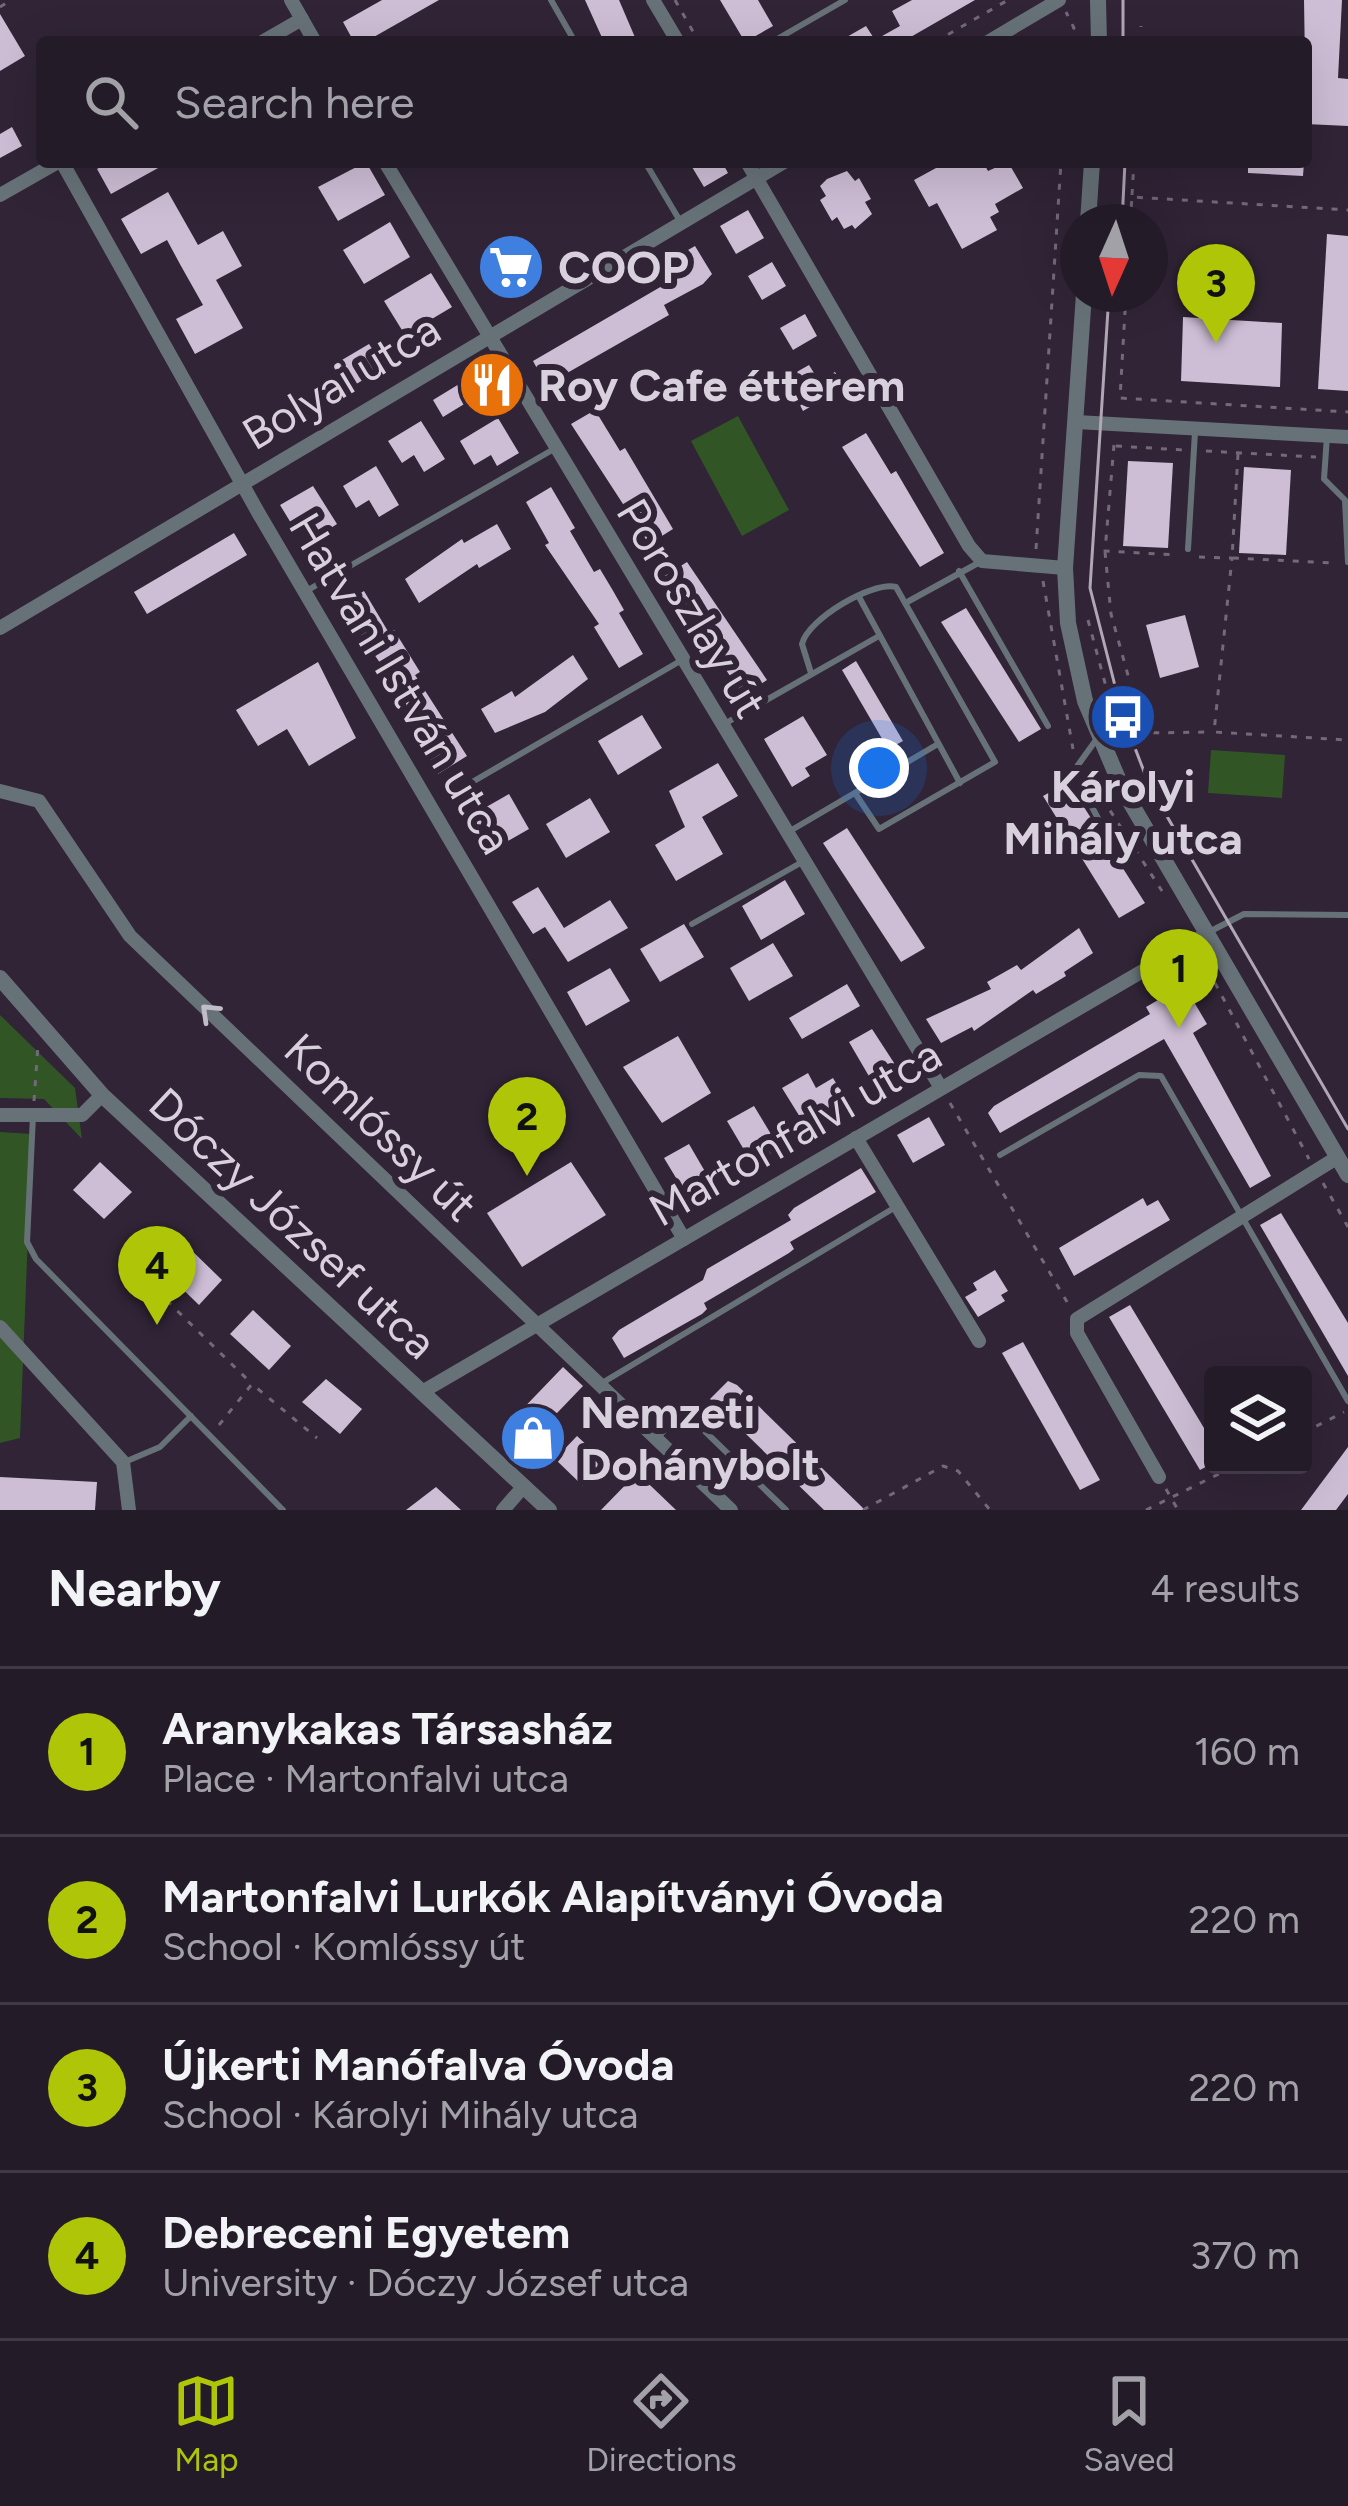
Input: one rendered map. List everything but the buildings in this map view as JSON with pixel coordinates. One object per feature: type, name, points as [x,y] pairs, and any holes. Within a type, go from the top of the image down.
[{"type":"street","points":[[291,0],[312,36]]},
{"type":"street","points":[[652,0],[674,36]]},
{"type":"street","points":[[998,36],[1059,0]]},
{"type":"street","points":[[1098,0],[1099,36]]},
{"type":"street","points":[[272,36],[302,19]]},
{"type":"street","points":[[0,195],[49,168]]},
{"type":"street","name":"Hatvani István utca","points":[[63,168],[684,1239]]},
{"type":"street","name":"Poroszlay út","points":[[388,168],[941,1088]]},
{"type":"street","points":[[751,168],[982,561],[1065,568]]},
{"type":"street","name":"Bolyai utca","points":[[0,628],[485,335],[774,168]]},
{"type":"street","points":[[1089,204],[1092,168]]},
{"type":"street","points":[[1083,312],[1065,568],[1067,623],[1078,679],[1099,737],[1206,934],[1348,1175]]},
{"type":"street","points":[[1076,422],[1348,437]]},
{"type":"street","name":"Komlóssy út","points":[[0,791],[39,801],[130,936],[730,1510]]},
{"type":"street","name":"Martonfalvi utca","points":[[422,1392],[1206,934]]},
{"type":"street","name":"Dóczy József utca","points":[[0,978],[102,1095],[549,1510]]},
{"type":"street","points":[[0,1115],[82,1115],[102,1095]]},
{"type":"street","points":[[856,1138],[979,1341]]},
{"type":"street","points":[[1159,1477],[1077,1333],[1077,1319],[1338,1157]]},
{"type":"street","points":[[0,1327],[7,1343],[123,1462],[129,1510]]},
{"type":"street","points":[[503,1510],[524,1486]]},
{"type":"lane","points":[[550,0],[571,36]]},
{"type":"lane","points":[[782,36],[845,0]]},
{"type":"lane","points":[[649,168],[680,221]]},
{"type":"lane","points":[[1188,550],[1195,428]]},
{"type":"lane","points":[[1327,436],[1324,479],[1345,500],[1348,562]]},
{"type":"lane","points":[[305,592],[554,449]]},
{"type":"lane","points":[[909,601],[982,561]]},
{"type":"lane","points":[[959,571],[1048,726]]},
{"type":"lane","points":[[811,673],[802,653],[808,628],[889,584],[909,601],[995,762],[879,829],[855,793]]},
{"type":"lane","points":[[859,598],[960,783]]},
{"type":"lane","points":[[722,726],[879,636]]},
{"type":"lane","points":[[462,788],[682,660]]},
{"type":"lane","points":[[1099,737],[1073,772],[1106,832]]},
{"type":"lane","points":[[787,833],[938,744]]},
{"type":"lane","points":[[692,924],[804,861]]},
{"type":"lane","points":[[1206,934],[1244,914],[1348,915]]},
{"type":"lane","points":[[1000,1154],[1139,1075],[1161,1076],[1348,1401]]},
{"type":"lane","points":[[33,1117],[27,1242],[36,1259],[283,1510]]},
{"type":"lane","points":[[599,1385],[897,1206]]},
{"type":"lane","points":[[655,1441],[684,1411],[786,1510]]},
{"type":"lane","points":[[123,1462],[160,1447],[191,1416]]},
{"type":"path","points":[[0,8],[11,0]]},
{"type":"path","points":[[675,0],[696,36]]},
{"type":"path","points":[[945,36],[1008,0]]},
{"type":"path","points":[[1059,0],[1074,28],[1069,36]]},
{"type":"path","points":[[1140,36],[1141,26]]},
{"type":"path","points":[[1061,168],[1036,566],[1070,742],[1162,892]]},
{"type":"path","points":[[1131,204],[1134,168]]},
{"type":"path","points":[[1132,197],[1348,210]]},
{"type":"path","points":[[1116,424],[1125,312]]},
{"type":"path","points":[[1120,398],[1348,412]]},
{"type":"path","points":[[1325,458],[1114,446],[1106,551],[1111,614],[1144,733],[1348,740]]},
{"type":"path","points":[[1214,732],[1238,452]]},
{"type":"path","points":[[1106,551],[1348,562]]},
{"type":"path","points":[[1088,620],[1120,737]]},
{"type":"path","points":[[1215,983],[1348,1227]]},
{"type":"path","points":[[33,1117],[38,1042],[44,1033]]},
{"type":"path","points":[[941,1088],[1077,1319]]},
{"type":"path","points":[[156,1290],[252,1384],[317,1438]]},
{"type":"path","points":[[210,1436],[252,1384]]},
{"type":"path","points":[[1312,1429],[1348,1411]]},
{"type":"path","points":[[863,1510],[943,1466],[958,1471],[990,1510]]},
{"type":"path","points":[[1146,1510],[1219,1474]]},
{"type":"path","points":[[1171,1498],[1178,1510]]},
{"type":"green space","points":[[738,416],[789,510],[742,536],[691,441]]},
{"type":"green space","points":[[1211,750],[1285,755],[1282,798],[1208,793]]},
{"type":"green space","points":[[0,1015],[75,1088],[82,1139],[44,1099],[0,1098]]},
{"type":"green space","points":[[0,1132],[32,1134],[20,1438],[0,1443]]},
{"type":"tram line","points":[[1123,0],[1123,36]]},
{"type":"tram line","points":[[1123,204],[1125,168]]},
{"type":"tram line","points":[[1108,312],[1090,588],[1123,717],[1150,787],[1348,1129]]},
{"type":"place","name":"COOP","points":[[511,267]]},
{"type":"place","name":"Újkerti Manófalva Óvoda","points":[[1216,343]]},
{"type":"place","name":"Roy Cafe étterem","points":[[492,385]]},
{"type":"place","name":"Károlyi Mihály utca","points":[[1123,717]]},
{"type":"place","name":"Aranykakas Társasház","points":[[1179,1028]]},
{"type":"place","name":"Martonfalvi Lurkók Alapítványi Óvoda","points":[[527,1176]]},
{"type":"place","name":"Debreceni Egyetem","points":[[157,1325]]},
{"type":"place","name":"Nemzeti Dohánybolt","points":[[533,1438]]}]
